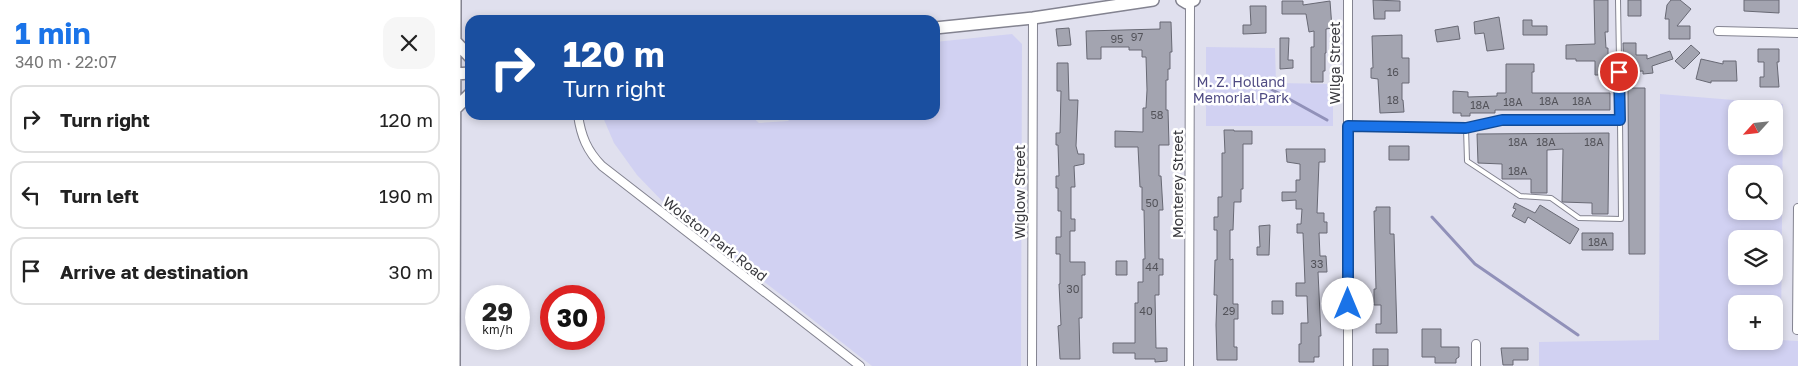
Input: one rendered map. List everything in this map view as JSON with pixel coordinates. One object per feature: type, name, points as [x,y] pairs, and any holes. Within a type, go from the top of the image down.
[{"type":"main road","points":[[940,27],[1032,18],[1153,0]]},
{"type":"main road","points":[[453,6],[455,74],[454,366]]},
{"type":"main road","points":[[454,40],[465,52]]},
{"type":"main road","points":[[455,74],[465,73]]},
{"type":"main road","points":[[454,110],[465,99]]},
{"type":"street","name":"Wilga Street","points":[[1348,0],[1348,366]]},
{"type":"street","name":"Monterey Street","points":[[1189,1],[1189,366]]},
{"type":"street","name":"Wiglow Street","points":[[1032,18],[1032,366]]},
{"type":"street","points":[[1718,31],[1798,33]]},
{"type":"street","name":"Wolston Park Road","points":[[579,120],[585,143],[602,166],[860,366]]},
{"type":"street","points":[[1797,330],[1798,208]]},
{"type":"street","points":[[1476,344],[1476,366]]},
{"type":"lane","points":[[1466,128],[1467,161],[1520,196],[1551,198],[1579,218],[1621,219],[1618,0]]},
{"type":"lane","points":[[1348,126],[1466,128],[1502,120],[1620,120]]},
{"type":"green space","points":[[1012,34],[1022,44],[1021,366],[872,366],[665,204],[637,175],[614,143],[604,120],[756,120],[759,123],[789,120],[940,120],[940,41]]},
{"type":"green space","name":"M. Z. Holland Memorial Park","points":[[1206,47],[1275,48],[1276,83],[1333,84],[1333,126],[1206,126]]},
{"type":"green space","points":[[1660,94],[1734,100],[1728,100],[1728,155],[1783,155],[1782,165],[1728,165],[1728,220],[1782,220],[1782,230],[1728,230],[1728,285],[1781,285],[1781,295],[1728,295],[1728,350],[1783,350],[1783,340],[1798,341],[1798,366],[1539,366],[1539,342],[1659,340]]},
{"type":"building","points":[[1373,0],[1400,1],[1400,11],[1385,11],[1385,19],[1374,19]]},
{"type":"building","points":[[1594,0],[1608,0],[1608,32],[1605,32],[1606,48],[1608,48],[1608,73],[1606,75],[1595,75],[1595,61],[1566,59],[1566,45],[1595,44]]},
{"type":"building","points":[[1628,0],[1641,0],[1641,16],[1628,16]]},
{"type":"building","points":[[1671,0],[1680,0],[1691,9],[1677,26],[1690,26],[1690,39],[1669,39],[1669,19],[1665,19],[1667,5]]},
{"type":"building","points":[[1744,0],[1779,0],[1779,13],[1744,11]]},
{"type":"building","points":[[1282,1],[1303,1],[1303,5],[1330,1],[1332,28],[1326,29],[1323,82],[1311,82],[1311,47],[1314,47],[1314,31],[1309,32],[1306,14],[1282,14]]},
{"type":"building","points":[[1250,6],[1266,6],[1266,33],[1243,34],[1243,25],[1251,25]]},
{"type":"building","points":[[1499,17],[1504,49],[1487,51],[1484,33],[1475,34],[1474,22]]},
{"type":"building","points":[[1523,20],[1532,20],[1532,26],[1547,26],[1547,35],[1523,35]]},
{"type":"building","points":[[1160,22],[1171,22],[1172,52],[1170,52],[1168,80],[1166,80],[1169,145],[1159,145],[1159,176],[1161,176],[1163,210],[1159,210],[1159,259],[1163,259],[1163,275],[1159,275],[1159,295],[1155,295],[1156,348],[1167,348],[1167,361],[1155,362],[1155,359],[1135,359],[1135,353],[1113,353],[1113,343],[1135,343],[1135,303],[1138,303],[1138,282],[1143,282],[1143,259],[1145,259],[1144,210],[1142,210],[1138,147],[1115,147],[1115,131],[1143,132],[1143,108],[1146,108],[1147,90],[1146,57],[1142,57],[1142,50],[1129,50],[1129,47],[1101,47],[1101,59],[1087,59],[1086,31],[1160,29]]},
{"type":"building","points":[[1458,26],[1460,39],[1437,42],[1435,30]]},
{"type":"building","points":[[1069,28],[1071,45],[1058,46],[1056,29]]},
{"type":"building","points":[[1402,35],[1402,58],[1409,58],[1409,83],[1402,83],[1404,112],[1380,113],[1378,79],[1371,78],[1371,68],[1373,68],[1372,36]]},
{"type":"building","points":[[1280,38],[1289,38],[1288,60],[1293,60],[1293,68],[1280,69]]},
{"type":"building","points":[[1623,43],[1636,43],[1636,55],[1647,55],[1647,59],[1670,51],[1673,59],[1652,66],[1653,73],[1643,74],[1643,71],[1624,72]]},
{"type":"building","points":[[1691,45],[1700,53],[1684,69],[1675,61]]},
{"type":"building","points":[[1758,49],[1779,49],[1779,62],[1777,62],[1779,87],[1760,87],[1760,77],[1764,77],[1764,62],[1758,62]]},
{"type":"building","points":[[1701,59],[1723,64],[1723,61],[1736,61],[1737,81],[1711,81],[1711,83],[1696,79]]},
{"type":"building","points":[[1057,63],[1068,63],[1069,100],[1078,100],[1076,146],[1078,154],[1084,154],[1084,164],[1074,166],[1075,187],[1071,187],[1071,219],[1075,219],[1075,231],[1070,231],[1070,262],[1085,262],[1085,275],[1082,275],[1082,318],[1079,318],[1080,359],[1060,359],[1058,326],[1061,325],[1060,254],[1056,254],[1056,237],[1061,237],[1061,211],[1058,211],[1058,188],[1056,188],[1056,176],[1059,176],[1056,133],[1060,133],[1061,91],[1057,91]]},
{"type":"building","points":[[1506,64],[1534,64],[1532,93],[1610,93],[1610,110],[1495,110],[1495,113],[1470,113],[1470,116],[1461,116],[1461,113],[1453,113],[1453,91],[1468,92],[1468,97],[1497,96],[1497,93],[1506,93]]},
{"type":"building","points":[[1628,88],[1645,88],[1645,254],[1629,254]]},
{"type":"building","points":[[1224,130],[1252,131],[1252,144],[1243,144],[1243,189],[1241,189],[1241,202],[1234,202],[1233,230],[1230,230],[1230,260],[1233,259],[1233,304],[1238,304],[1238,319],[1234,319],[1234,347],[1237,347],[1237,360],[1217,360],[1217,295],[1214,295],[1217,230],[1214,230],[1214,217],[1218,217],[1218,197],[1222,197],[1222,153],[1225,153]]},
{"type":"building","points":[[1609,133],[1608,214],[1592,214],[1592,203],[1562,202],[1563,149],[1547,150],[1547,193],[1531,193],[1531,179],[1502,179],[1502,164],[1478,163],[1477,134]]},
{"type":"building","points":[[1389,146],[1409,146],[1409,160],[1389,160]]},
{"type":"building","points":[[1286,149],[1325,149],[1325,162],[1319,162],[1317,213],[1324,213],[1324,222],[1327,222],[1327,233],[1319,233],[1320,256],[1326,256],[1327,272],[1318,272],[1321,336],[1319,336],[1319,357],[1314,357],[1314,362],[1299,362],[1301,323],[1308,323],[1307,296],[1296,296],[1296,283],[1305,283],[1303,233],[1297,233],[1297,224],[1301,224],[1302,209],[1296,209],[1296,200],[1282,201],[1282,192],[1296,192],[1296,180],[1300,180],[1300,164],[1287,162]]},
{"type":"building","points":[[1515,203],[1535,213],[1540,205],[1579,229],[1570,244],[1528,217],[1525,223],[1512,216],[1516,209],[1513,208]]},
{"type":"building","points":[[1376,207],[1390,207],[1390,234],[1394,234],[1397,333],[1376,333],[1376,324],[1381,324],[1381,305],[1374,305],[1374,289],[1376,289],[1374,211],[1376,211]]},
{"type":"building","points":[[1270,225],[1269,255],[1257,255],[1257,247],[1260,247],[1259,226]]},
{"type":"building","points":[[1582,233],[1613,233],[1613,250],[1582,250]]},
{"type":"building","points":[[1116,261],[1127,261],[1127,275],[1116,275]]},
{"type":"building","points":[[1272,301],[1283,301],[1283,314],[1272,314]]},
{"type":"building","points":[[1422,329],[1441,329],[1441,347],[1459,347],[1459,357],[1456,359],[1456,363],[1435,363],[1435,357],[1422,357]]},
{"type":"building","points":[[1501,348],[1528,348],[1528,360],[1513,360],[1513,365],[1503,365]]},
{"type":"building","points":[[1373,349],[1388,349],[1388,366],[1373,366]]},
{"type":"waterway","points":[[1271,89],[1327,120]]},
{"type":"waterway","points":[[1432,217],[1475,264],[1578,335]]},
{"type":"route","points":[[1348,304],[1348,126],[1466,128],[1502,120],[1620,120],[1619,72]]}]
